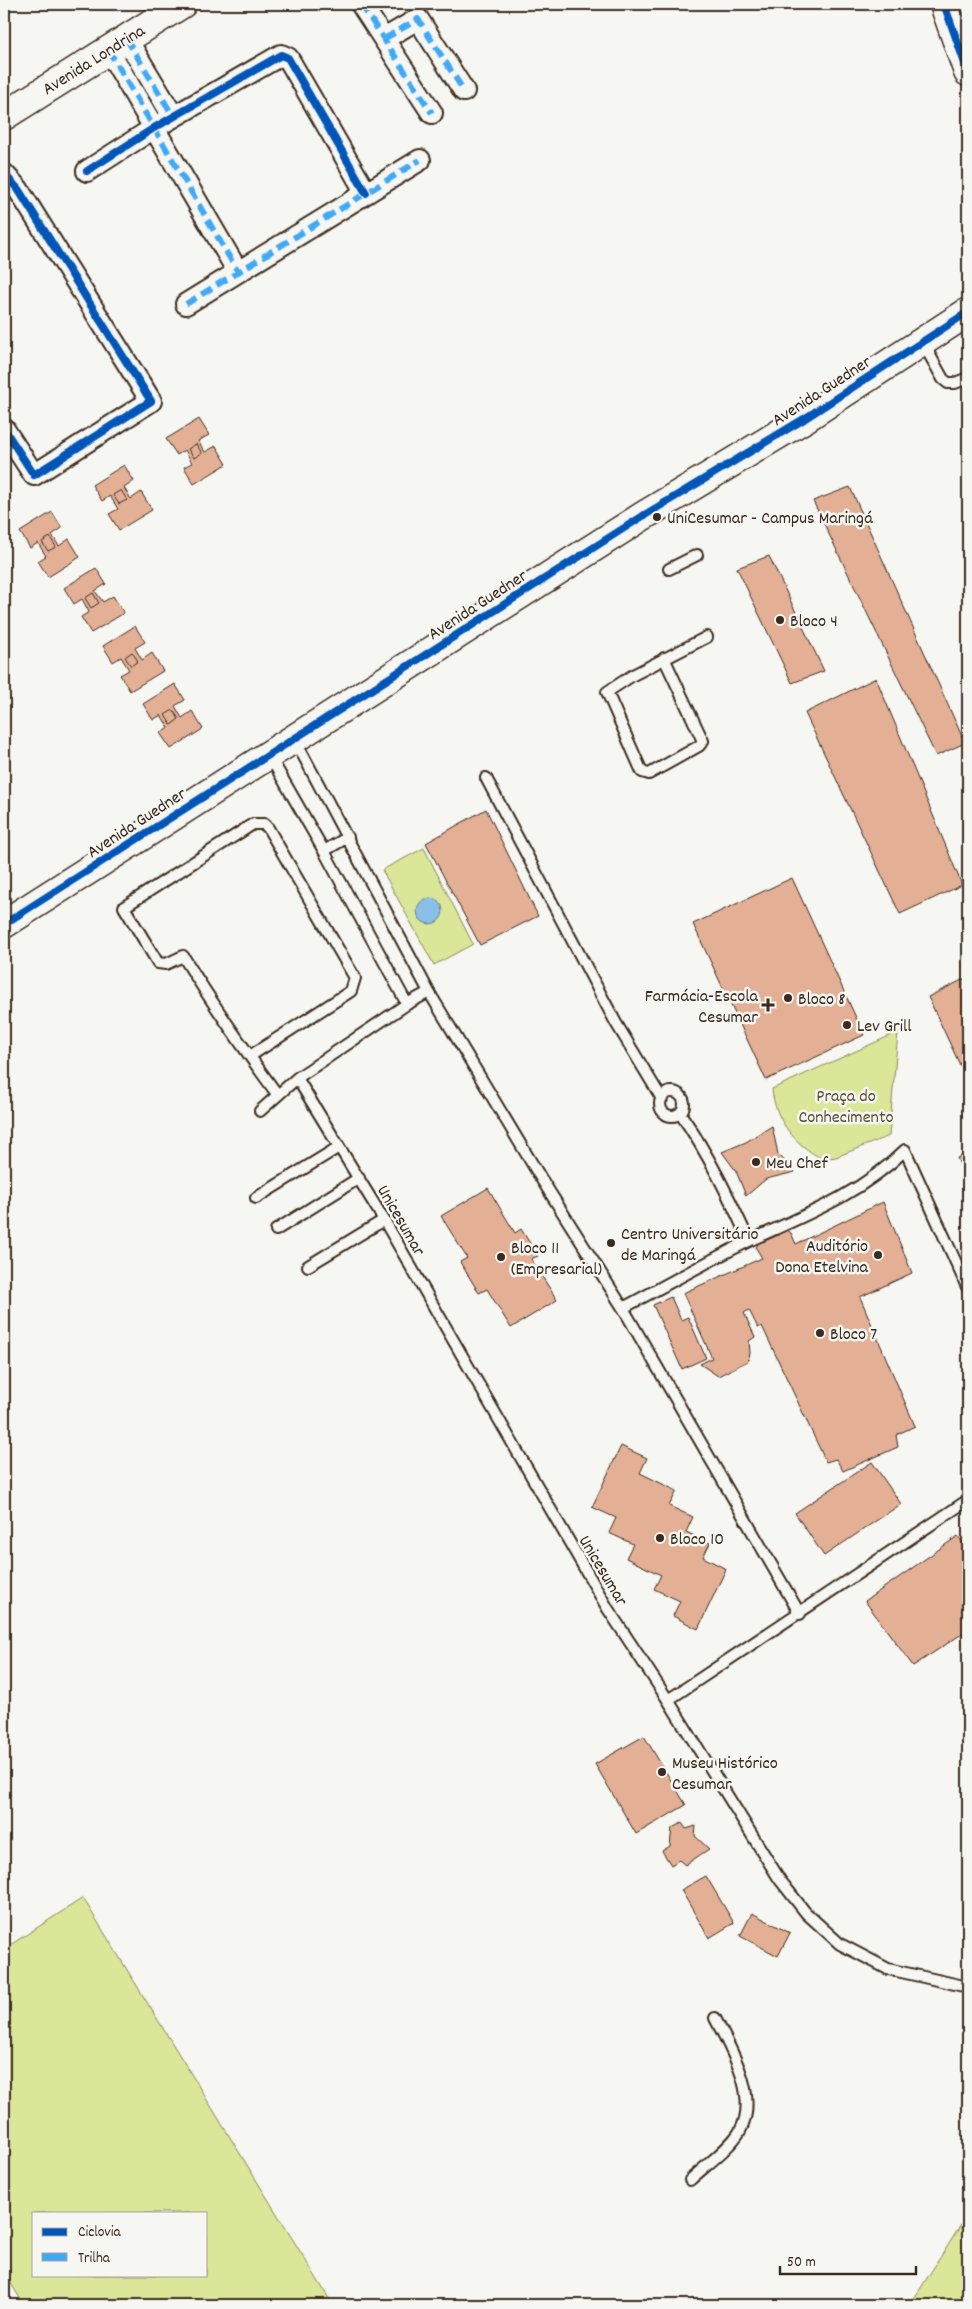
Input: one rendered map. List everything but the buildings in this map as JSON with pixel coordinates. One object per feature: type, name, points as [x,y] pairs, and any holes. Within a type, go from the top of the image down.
[{"type":"street","name":"Avenida Londrina","points":[[4,116],[117,43],[182,4]]},
{"type":"street","points":[[361,4],[432,113]]},
{"type":"street","points":[[944,4],[968,72]]},
{"type":"street","points":[[384,39],[418,19],[464,91]]},
{"type":"street","points":[[117,43],[174,116]]},
{"type":"street","points":[[117,43],[154,128],[238,272]]},
{"type":"street","points":[[87,171],[154,128],[278,55],[288,58],[366,193]]},
{"type":"street","points":[[186,304],[420,160]]},
{"type":"street","points":[[4,174],[18,189],[151,402],[34,475],[4,428]]},
{"type":"street","name":"Avenida Guedner","points":[[4,924],[643,516],[804,419],[968,312]]},
{"type":"lane","points":[[922,342],[948,383],[955,383],[968,378]]},
{"type":"lane","points":[[669,569],[697,555]]},
{"type":"lane","points":[[664,658],[703,741],[699,746],[646,774],[642,772],[607,692],[664,658],[707,637]]},
{"type":"lane","points":[[294,739],[348,837],[429,992],[542,1180],[623,1308],[800,1614]]},
{"type":"lane","points":[[269,754],[324,850],[407,1004]]},
{"type":"lane","points":[[486,778],[598,992],[662,1099]]},
{"type":"lane","points":[[250,1056],[351,991],[355,978],[268,828],[258,823],[221,844],[124,907],[158,962],[166,964],[183,956],[250,1056],[277,1094]]},
{"type":"lane","points":[[324,850],[348,837]]},
{"type":"lane","points":[[260,1111],[297,1078],[407,1004],[429,992]]},
{"type":"lane","name":"Unicesumar","points":[[297,1078],[384,1220],[608,1609],[668,1700],[780,1880],[806,1913],[840,1944],[888,1969],[968,1987]]},
{"type":"lane","points":[[670,1092],[680,1094],[684,1104],[680,1113],[670,1115],[665,1113],[660,1104],[662,1099],[670,1092]]},
{"type":"lane","points":[[680,1113],[700,1142],[720,1179],[749,1241]]},
{"type":"lane","points":[[256,1198],[339,1147]]},
{"type":"lane","points":[[623,1308],[749,1241],[835,1200],[887,1168],[905,1150],[968,1289]]},
{"type":"lane","points":[[276,1230],[359,1178]]},
{"type":"lane","points":[[308,1266],[384,1220]]},
{"type":"lane","points":[[668,1700],[800,1614],[968,1500]]},
{"type":"lane","points":[[690,2180],[740,2130],[745,2115],[746,2093],[739,2065],[715,2018]]},
{"type":"green space","points":[[424,848],[473,944],[434,965],[382,870]]},
{"type":"green space","name":"Praça do Conhecimento","points":[[898,1032],[889,1136],[836,1157],[822,1159],[795,1139],[777,1111],[772,1089]]},
{"type":"green space","points":[[83,1898],[333,2305],[24,2305],[4,2272],[4,1949]]},
{"type":"green space","points":[[968,2214],[968,2305],[902,2305],[915,2297]]},
{"type":"water","points":[[430,898],[439,902],[443,911],[439,920],[430,924],[421,920],[417,911],[421,902]]},
{"type":"marked path","points":[[361,4],[432,113]]},
{"type":"marked path","points":[[384,39],[418,19],[464,91]]},
{"type":"marked path","points":[[126,38],[173,116]]},
{"type":"marked path","points":[[108,49],[238,272]]},
{"type":"marked path","points":[[186,304],[420,160]]},
{"type":"cycle path","points":[[944,4],[968,72]]},
{"type":"cycle path","points":[[87,171],[154,128],[281,55],[288,58],[366,193]]},
{"type":"cycle path","points":[[4,174],[18,189],[151,401],[34,475],[4,429]]},
{"type":"cycle path","points":[[4,924],[643,516],[804,419],[968,312]]},
{"type":"place","name":"UniCesumar - Campus Maringá","points":[[657,517]]},
{"type":"place","name":"Bloco 4","points":[[780,620]]},
{"type":"place","name":"Bloco 8","points":[[788,998]]},
{"type":"place","name":"Farmácia-Escola Cesumar","points":[[768,1005]]},
{"type":"place","name":"Lev Grill","points":[[847,1025]]},
{"type":"place","name":"Meu Chef","points":[[756,1162]]},
{"type":"place","name":"Centro Universitário de Maringá","points":[[611,1243]]},
{"type":"place","name":"Auditório Dona Etelvina","points":[[878,1255]]},
{"type":"place","name":"Bloco 11 (Empresarial)","points":[[501,1257]]},
{"type":"place","name":"Bloco 7","points":[[820,1333]]},
{"type":"place","name":"Bloco 10","points":[[660,1538]]},
{"type":"place","name":"Museu Histórico Cesumar","points":[[662,1772]]}]
